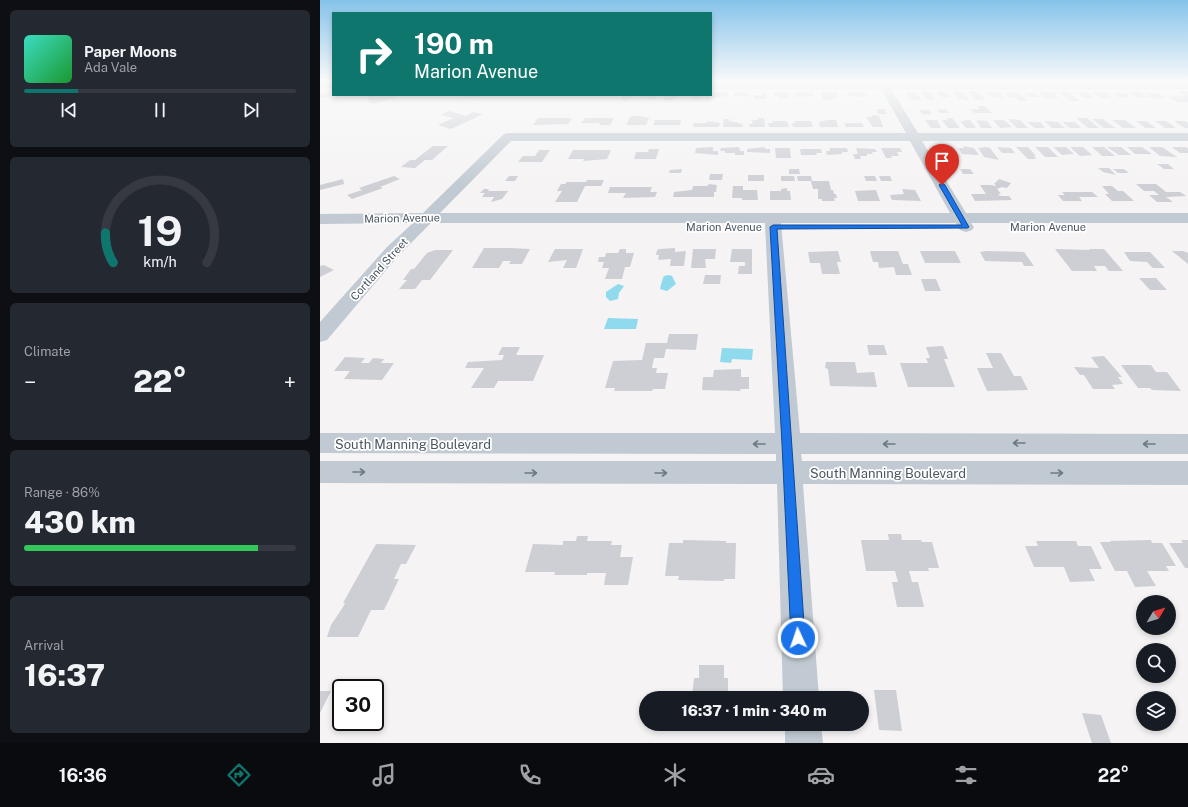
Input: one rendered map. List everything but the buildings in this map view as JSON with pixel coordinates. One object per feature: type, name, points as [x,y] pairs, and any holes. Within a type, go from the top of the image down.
[{"type":"street","points":[[902,117],[963,222]]},
{"type":"street","name":"Cortland Street","points":[[320,335],[393,251],[508,137],[914,137]]},
{"type":"street","points":[[914,137],[1188,137]]},
{"type":"street","name":"Marion Avenue","points":[[1133,223],[1188,218]]},
{"type":"street","name":"Marion Avenue","points":[[320,219],[422,222],[1133,223],[1188,228]]},
{"type":"street","name":"Marion Avenue","points":[[320,227],[422,222]]},
{"type":"street","points":[[773,223],[788,444],[801,691]]},
{"type":"street","name":"South Manning Boulevard","points":[[320,443],[1188,444]]},
{"type":"street","points":[[1074,443],[1091,473]]},
{"type":"street","name":"South Manning Boulevard","points":[[493,473],[505,444]]},
{"type":"street","name":"South Manning Boulevard","points":[[320,472],[1188,473]]},
{"type":"street","points":[[803,731],[804,743]]},
{"type":"water","points":[[664,276],[672,276],[676,284],[667,291],[660,289]]},
{"type":"water","points":[[618,284],[624,286],[619,293],[618,299],[610,301],[606,297],[606,292]]},
{"type":"water","points":[[608,318],[638,319],[636,329],[604,329]]},
{"type":"water","points":[[722,348],[753,349],[752,360],[732,359],[731,363],[720,362]]},
{"type":"route","points":[[798,638],[788,444],[773,227],[966,227],[942,185]]}]
